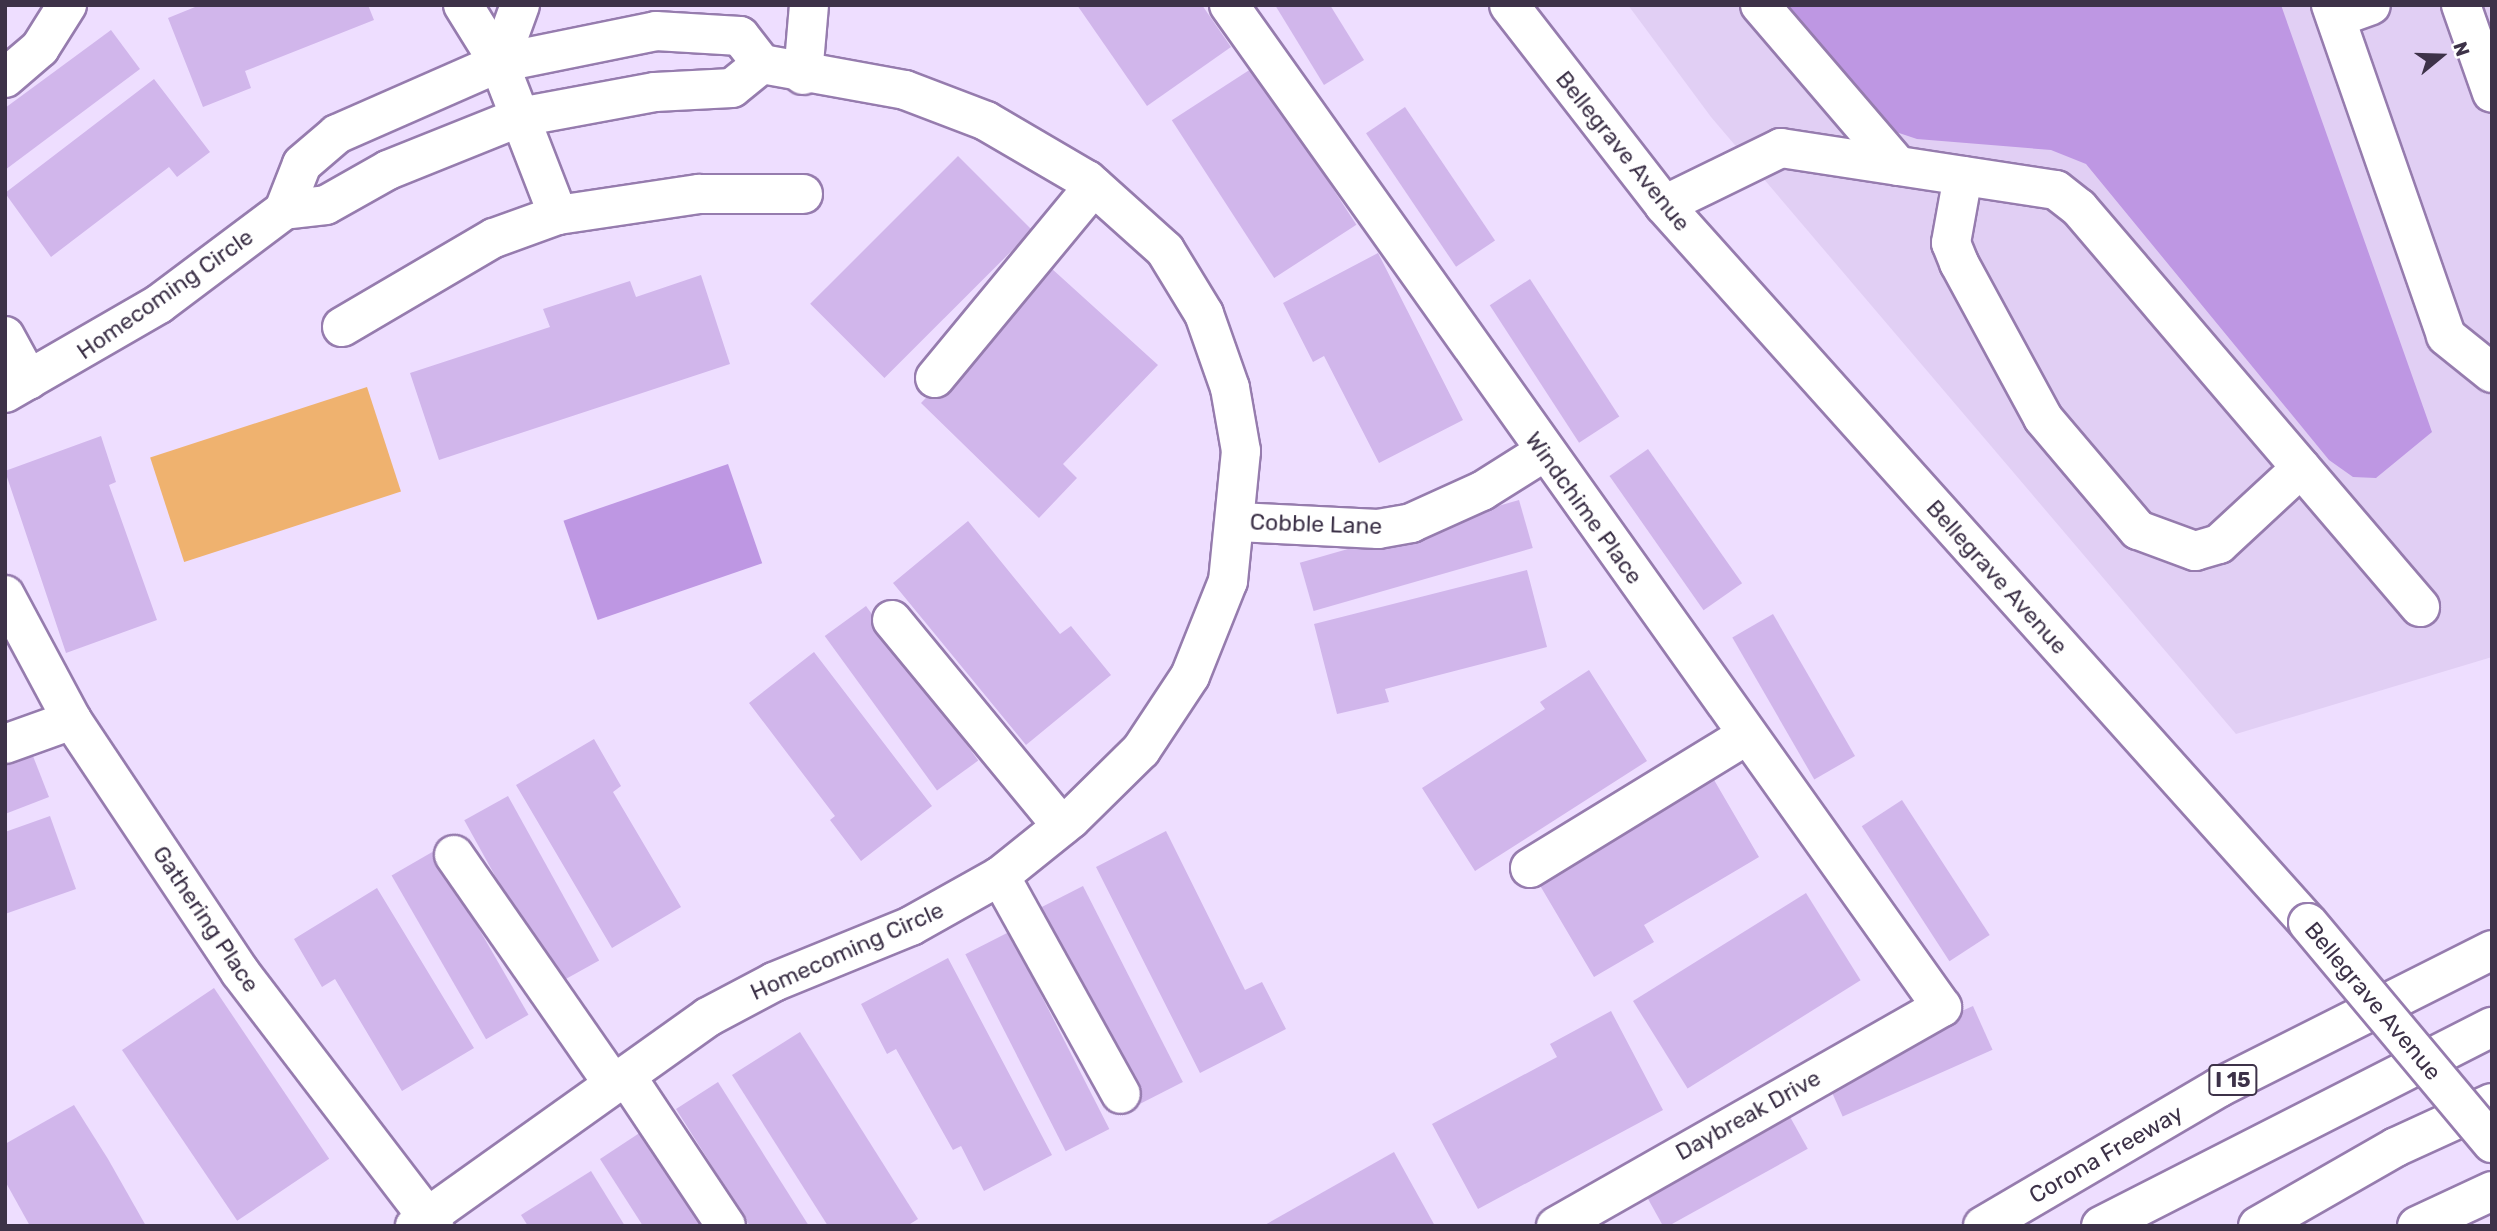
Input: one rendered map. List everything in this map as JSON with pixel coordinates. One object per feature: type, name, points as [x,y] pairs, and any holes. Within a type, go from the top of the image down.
[{"type":"main road","points":[[5,78],[40,48],[67,5]]},
{"type":"main road","points":[[463,5],[499,63],[558,215]]},
{"type":"main road","points":[[499,63],[520,5]]},
{"type":"main road","points":[[803,75],[809,5]]},
{"type":"main road","name":"Windchime Place","points":[[1229,5],[1544,452],[1942,1007]]},
{"type":"main road","name":"Bellegrave Avenue","points":[[1509,5],[1664,205],[2308,923],[2492,1143]]},
{"type":"main road","points":[[1760,5],[1898,166]]},
{"type":"main road","points":[[2371,5],[2334,12],[2446,336],[2492,373]]},
{"type":"main road","points":[[2461,5],[2492,93]]},
{"type":"main road","points":[[656,31],[740,36],[762,64],[732,88],[655,92],[520,117],[388,170],[326,205],[284,210],[302,164],[337,134],[499,63],[656,31]]},
{"type":"main road","name":"Homecoming Circle","points":[[425,1223],[708,1017],[911,926],[1000,877],[1062,826],[1141,750],[1190,676],[1228,581],[1238,522],[1241,451],[1230,388],[1204,314],[1165,250],[1094,186],[963,112],[905,90],[803,75],[762,64]]},
{"type":"main road","points":[[1664,205],[1781,148],[2056,190],[2079,208],[2420,607]]},
{"type":"main road","points":[[1963,176],[1951,243],[1959,263],[2036,408],[2138,530],[2195,551],[2219,544],[2301,468]]},
{"type":"main road","points":[[934,378],[1094,186]]},
{"type":"main road","points":[[342,327],[494,238],[558,215],[699,194],[803,194]]},
{"type":"main road","name":"Homecoming Circle","points":[[17,387],[159,304],[284,210]]},
{"type":"main road","points":[[5,336],[17,387]]},
{"type":"main road","name":"Cobble Lane","points":[[1238,522],[1378,529],[1411,523],[1482,491],[1544,452]]},
{"type":"main road","name":"Gathering Place","points":[[5,595],[72,720],[240,972],[425,1223]]},
{"type":"main road","points":[[892,620],[1062,826]]},
{"type":"main road","points":[[5,744],[72,720]]},
{"type":"main road","points":[[1530,868],[1747,736]]},
{"type":"main road","points":[[454,855],[726,1226]]},
{"type":"main road","points":[[1000,877],[1121,1094]]},
{"type":"main road","name":"Corona Freeway","points":[[1983,1226],[2218,1088],[2492,950]]},
{"type":"main road","name":"Daybreak Drive","points":[[1556,1226],[1942,1007]]},
{"type":"main road","points":[[2101,1226],[2492,1027]]},
{"type":"main road","points":[[2258,1226],[2396,1147],[2492,1103]]},
{"type":"main road","points":[[2417,1226],[2492,1191]]},
{"type":"shaded area","points":[[1628,5],[2492,5],[2492,657],[2236,734],[1711,117]]},
{"type":"shaded area","points":[[1774,5],[2281,5],[2432,432],[2376,478],[2353,477],[2329,460],[2086,164],[2051,150],[1917,139],[1875,125]]},
{"type":"shaded area","points":[[367,387],[401,492],[184,562],[150,457]]},
{"type":"shaded area","points":[[728,464],[762,563],[598,620],[563,521]]},
{"type":"building","points":[[200,5],[368,5],[374,20],[245,71],[251,88],[203,107],[168,18]]},
{"type":"building","points":[[1077,5],[1202,5],[1231,47],[1147,106]]},
{"type":"building","points":[[1275,5],[1330,5],[1364,60],[1324,85]]},
{"type":"building","points":[[111,30],[140,69],[5,170],[5,108]]},
{"type":"building","points":[[1254,67],[1356,225],[1274,278],[1172,120]]},
{"type":"building","points":[[154,79],[210,152],[177,177],[169,167],[51,257],[5,193]]},
{"type":"building","points":[[1405,107],[1495,240],[1456,267],[1366,133]]},
{"type":"building","points":[[958,156],[1032,230],[884,378],[810,304]]},
{"type":"building","points":[[1378,253],[1463,420],[1379,463],[1324,356],[1313,362],[1283,303]]},
{"type":"building","points":[[1051,268],[1158,365],[1063,464],[1077,478],[1039,518],[921,403]]},
{"type":"building","points":[[701,275],[730,364],[439,460],[410,373],[550,327],[543,309],[630,281],[636,297]]},
{"type":"building","points":[[1530,279],[1619,417],[1579,443],[1490,305]]},
{"type":"building","points":[[101,436],[116,482],[109,485],[157,620],[66,653],[5,471]]},
{"type":"building","points":[[1648,449],[1742,583],[1704,610],[1609,476]]},
{"type":"building","points":[[1519,500],[1533,548],[1314,611],[1300,563]]},
{"type":"building","points":[[968,521],[1060,634],[1071,626],[1111,675],[1026,745],[893,583]]},
{"type":"building","points":[[1527,570],[1547,647],[1385,689],[1389,702],[1337,714],[1314,624]]},
{"type":"building","points":[[866,606],[978,761],[937,790],[825,636]]},
{"type":"building","points":[[1773,614],[1855,756],[1814,780],[1732,638]]},
{"type":"building","points":[[814,652],[932,806],[861,861],[830,820],[835,816],[749,703]]},
{"type":"building","points":[[1589,670],[1647,761],[1475,871],[1422,788],[1545,709],[1540,702]]},
{"type":"building","points":[[594,739],[621,786],[613,792],[681,907],[612,948],[516,785]]},
{"type":"building","points":[[31,751],[49,797],[5,814],[5,761]]},
{"type":"building","points":[[1710,773],[1759,857],[1644,925],[1654,942],[1594,977],[1535,877]]},
{"type":"building","points":[[508,796],[599,960],[555,985],[464,820]]},
{"type":"building","points":[[1902,800],[1990,935],[1949,961],[1862,826]]},
{"type":"building","points":[[50,816],[76,889],[5,914],[5,832]]},
{"type":"building","points":[[1166,831],[1245,990],[1262,982],[1286,1029],[1200,1073],[1096,867]]},
{"type":"building","points":[[434,851],[528,1015],[486,1039],[392,876]]},
{"type":"building","points":[[1083,886],[1183,1082],[1139,1104],[1039,908]]},
{"type":"building","points":[[377,888],[474,1048],[402,1091],[335,979],[322,987],[294,939]]},
{"type":"building","points":[[1806,893],[1861,980],[1688,1088],[1633,1001]]},
{"type":"building","points":[[1009,932],[1109,1129],[1066,1151],[965,954]]},
{"type":"building","points":[[948,958],[1052,1155],[984,1191],[961,1146],[953,1150],[896,1049],[887,1054],[861,1004]]},
{"type":"building","points":[[214,988],[329,1159],[237,1221],[122,1050]]},
{"type":"building","points":[[1973,1006],[1993,1050],[1843,1117],[1823,1073]]},
{"type":"building","points":[[1611,1011],[1663,1110],[1478,1209],[1432,1124],[1557,1057],[1550,1044]]},
{"type":"building","points":[[800,1032],[918,1219],[907,1226],[828,1226],[732,1075]]},
{"type":"building","points":[[718,1082],[809,1226],[750,1226],[676,1109]]},
{"type":"building","points":[[74,1105],[146,1226],[30,1226],[5,1181],[5,1144]]},
{"type":"building","points":[[1784,1106],[1808,1149],[1669,1226],[1663,1226],[1641,1186]]},
{"type":"building","points":[[641,1132],[703,1226],[643,1226],[600,1159]]},
{"type":"building","points":[[1394,1152],[1435,1226],[1263,1226]]},
{"type":"building","points":[[591,1171],[625,1226],[528,1226],[521,1215]]}]
